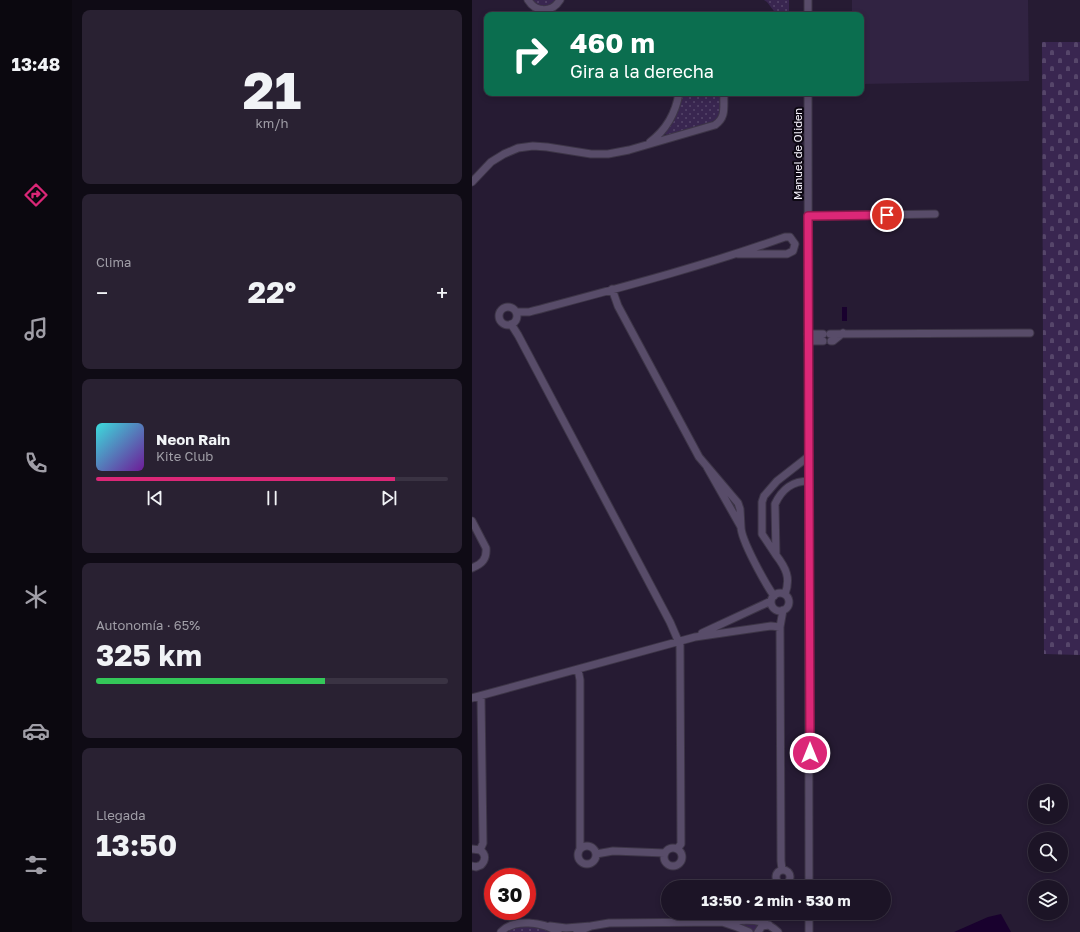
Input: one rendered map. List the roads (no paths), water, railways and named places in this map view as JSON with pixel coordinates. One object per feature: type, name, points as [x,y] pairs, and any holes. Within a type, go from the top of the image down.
[{"type":"street","points":[[528,0],[532,6],[542,10],[553,8],[560,0]]},
{"type":"street","points":[[808,0],[808,12]]},
{"type":"street","points":[[646,144],[660,133],[672,116],[678,96]]},
{"type":"street","points":[[472,182],[491,162],[518,148],[533,146],[547,147],[599,155],[629,150],[646,144],[715,126],[724,115],[724,96]]},
{"type":"street","name":"Manuel de Oliden","points":[[808,96],[809,880]]},
{"type":"street","points":[[808,216],[935,214]]},
{"type":"street","points":[[516,312],[516,321],[511,324],[508,325],[502,323],[499,318],[499,312],[504,307],[510,307],[516,312],[529,312],[738,254],[785,236],[790,237],[795,244],[793,251],[787,254],[738,254]]},
{"type":"street","points":[[612,289],[625,320],[698,457],[707,467],[741,527],[743,536],[773,599],[772,604],[775,609],[783,610]]},
{"type":"street","points":[[511,324],[679,641],[681,652],[680,844],[678,849]]},
{"type":"street","points":[[808,337],[827,337],[833,341],[843,334],[1030,333]]},
{"type":"street","points":[[782,870],[780,627],[783,610],[789,604],[785,594],[788,576],[786,567],[762,534],[762,502],[764,496],[776,481],[808,456]]},
{"type":"street","points":[[776,555],[775,504],[784,489],[799,481],[809,481]]},
{"type":"street","points":[[472,521],[486,548],[487,553],[483,562],[472,568]]},
{"type":"street","points":[[695,637],[773,599],[779,593],[785,594]]},
{"type":"street","points":[[472,698],[695,637],[772,626],[780,627]]},
{"type":"street","points":[[578,669],[580,680],[580,849],[578,857],[581,863],[587,865],[592,863],[596,854],[594,849],[588,846],[580,849]]},
{"type":"street","points":[[480,850],[483,844],[481,696]]},
{"type":"street","points":[[472,849],[480,850],[484,854],[483,862],[479,866],[472,866]]},
{"type":"street","points":[[669,849],[678,849],[682,859],[676,866],[670,866],[665,862],[665,853],[669,849]]},
{"type":"street","points":[[596,854],[613,851],[665,853]]},
{"type":"street","points":[[501,932],[515,925],[531,923],[566,928],[609,923],[722,922],[750,919],[758,920],[769,925],[778,932]]},
{"type":"street","points":[[809,920],[809,932]]},
{"type":"street","points":[[722,922],[737,926],[749,932]]},
{"type":"street","points":[[545,925],[558,932]]},
{"type":"street","points":[[758,932],[762,926],[769,925]]},
{"type":"street","points":[[577,932],[591,926]]}]
